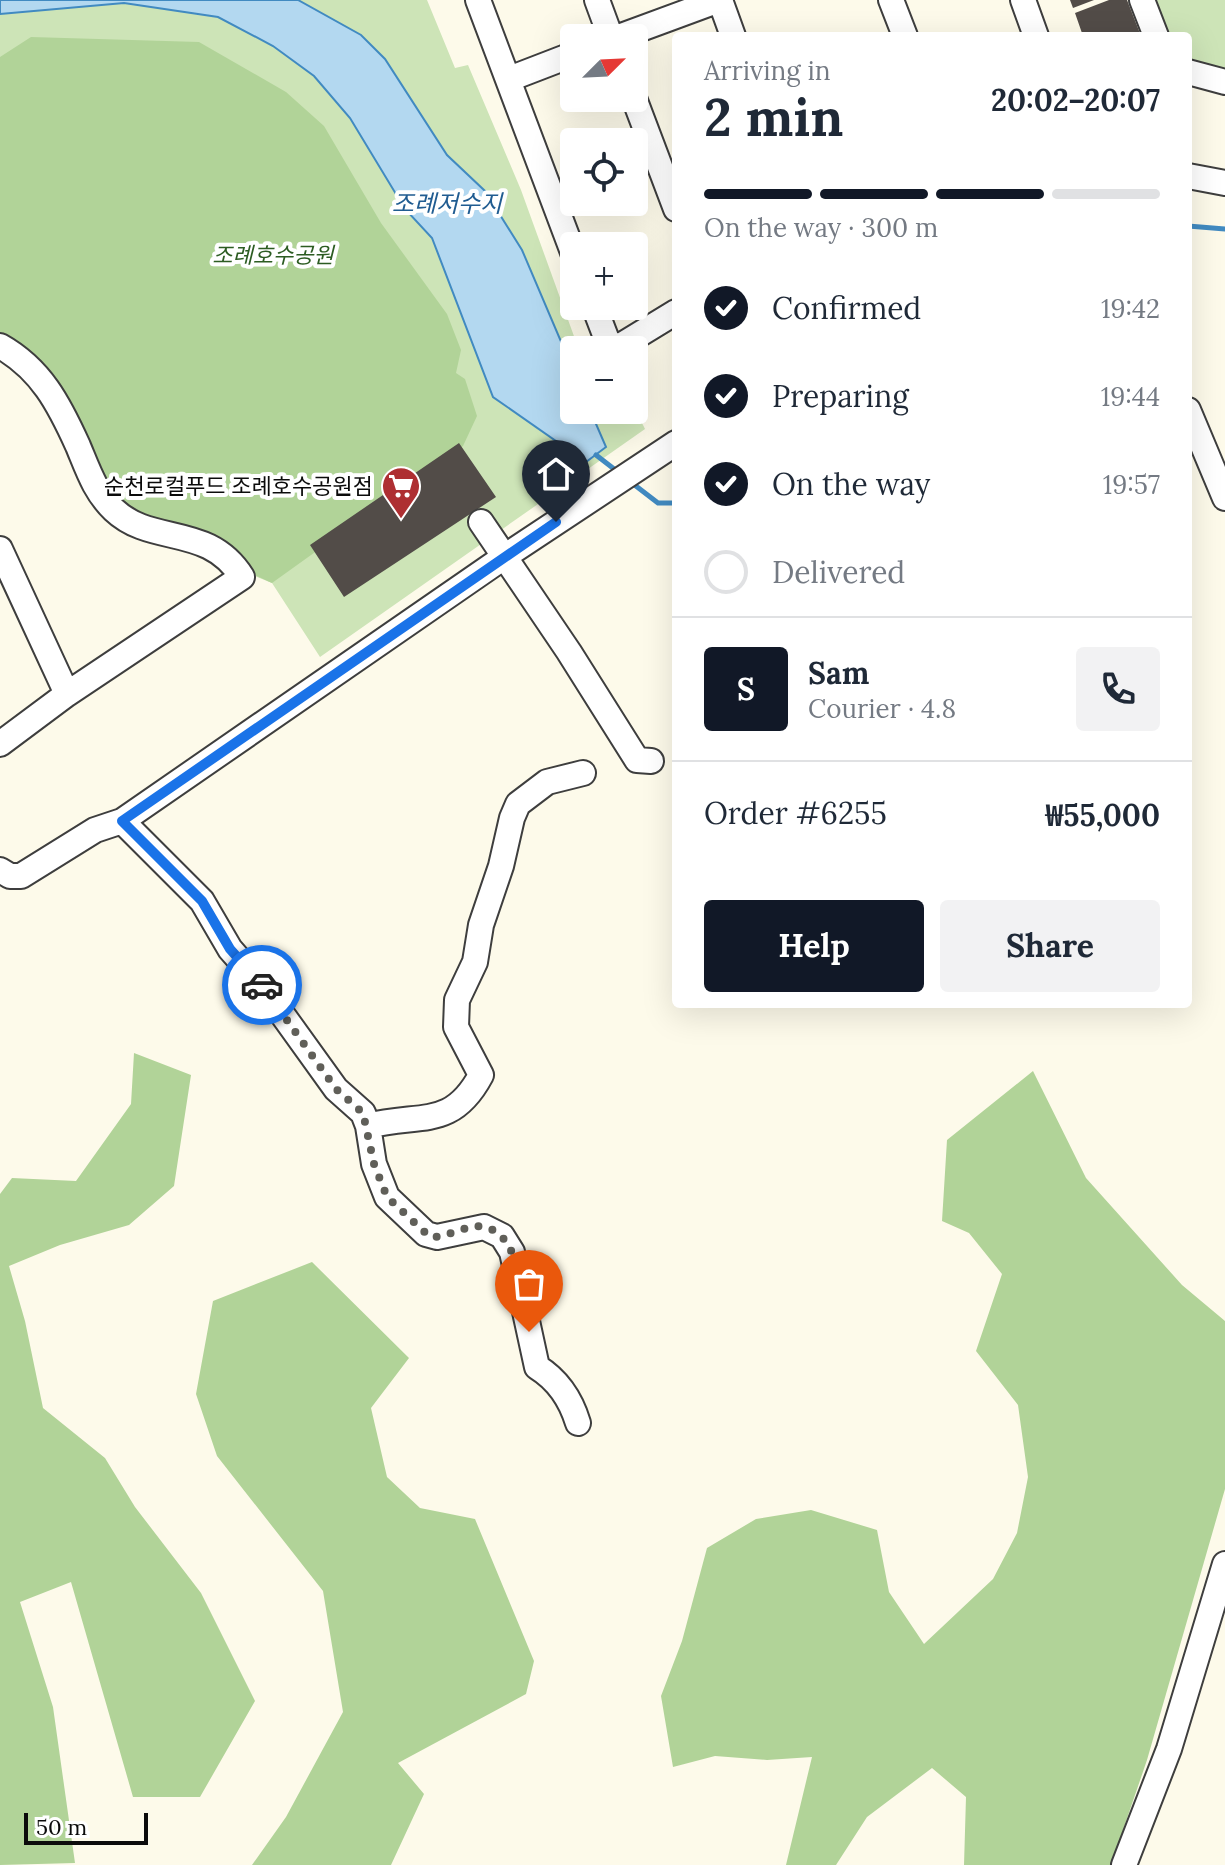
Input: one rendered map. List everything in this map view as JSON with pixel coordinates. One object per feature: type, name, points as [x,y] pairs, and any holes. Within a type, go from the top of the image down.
[{"type":"street","points":[[478,0],[566,232]]},
{"type":"street","points":[[597,0],[608,24]]},
{"type":"street","points":[[648,26],[720,0],[732,32]]},
{"type":"street","points":[[891,0],[903,32]]},
{"type":"street","points":[[1023,0],[1035,32]]},
{"type":"street","points":[[1142,0],[1154,32]]},
{"type":"street","points":[[509,79],[560,59]]},
{"type":"street","points":[[1192,73],[1225,82]]},
{"type":"street","points":[[639,112],[672,198]]},
{"type":"street","points":[[1192,177],[1225,183]]},
{"type":"street","points":[[599,320],[607,340],[617,348],[672,314]]},
{"type":"street","points":[[0,346],[39,374],[57,402],[87,472],[116,512],[133,524],[181,534],[209,546],[227,557],[242,577],[67,694],[0,744]]},
{"type":"street","points":[[1192,420],[1225,498]]},
{"type":"street","points":[[0,889],[10,873],[95,830],[122,821],[504,557],[668,448]]},
{"type":"street","points":[[481,522],[637,760],[651,761]]},
{"type":"street","points":[[0,549],[67,694]]},
{"type":"street","points":[[368,1126],[442,1113],[463,1103],[475,1085],[481,1075],[456,1027],[457,1000],[475,962],[481,925],[501,866],[512,818],[518,804],[547,782],[583,773]]},
{"type":"street","points":[[122,821],[202,901],[230,949],[259,982],[336,1089],[363,1113],[374,1164],[387,1197],[426,1234],[437,1237],[484,1227],[502,1236],[512,1252],[537,1367],[550,1375],[564,1392],[578,1423]]},
{"type":"street","points":[[1124,1865],[1169,1749],[1225,1564]]},
{"type":"green space","name":"조례호수공원","points":[[0,0],[427,0],[455,68],[468,65],[521,190],[560,298],[560,320],[568,320],[574,336],[560,336],[560,424],[642,424],[645,429],[320,657],[272,583],[250,574],[65,400],[37,358],[0,337]]},
{"type":"green space","points":[[1150,0],[1225,0],[1225,73],[1192,64],[1192,32],[1162,32]]},
{"type":"green space","name":"조례호수공원","points":[[31,37],[199,42],[286,92],[324,126],[381,223],[447,314],[461,350],[456,373],[465,379],[477,416],[463,446],[272,583],[180,539],[111,499],[101,489],[90,468],[56,383],[24,349],[0,337],[0,57]]},
{"type":"green space","points":[[134,1053],[191,1075],[174,1186],[129,1225],[60,1245],[9,1266],[25,1321],[43,1408],[105,1458],[135,1507],[201,1593],[255,1701],[200,1797],[133,1797],[71,1582],[20,1602],[53,1707],[75,1863],[0,1865],[0,1194],[12,1178],[76,1181],[131,1104]]},
{"type":"green space","points":[[1033,1071],[1086,1178],[1182,1285],[1225,1321],[1225,1489],[1147,1760],[1111,1865],[964,1865],[966,1797],[932,1768],[867,1817],[836,1865],[786,1865],[812,1757],[767,1760],[715,1756],[673,1767],[661,1696],[682,1641],[707,1548],[756,1519],[811,1510],[877,1530],[889,1592],[924,1644],[993,1579],[1017,1533],[1028,1477],[1018,1405],[976,1351],[1002,1274],[969,1233],[942,1221],[947,1140]]},
{"type":"green space","points":[[312,1262],[409,1358],[371,1408],[387,1477],[420,1508],[475,1519],[534,1661],[526,1694],[398,1763],[424,1794],[391,1865],[252,1865],[286,1817],[343,1712],[323,1591],[217,1456],[196,1394],[213,1301]]},
{"type":"water","name":"조례저수지","points":[[0,0],[298,0],[361,35],[385,59],[447,155],[485,191],[522,250],[560,339],[560,424],[596,424],[606,447],[586,462],[493,397],[432,238],[405,209],[350,118],[314,76],[273,46],[218,17],[124,3],[0,14]]},
{"type":"building","points":[[1070,0],[1094,0],[1073,8]]},
{"type":"building","points":[[1109,0],[1127,0],[1139,32],[1082,32],[1075,13]]},
{"type":"building","points":[[459,443],[496,497],[344,597],[310,545]]},
{"type":"waterway","points":[[1192,226],[1225,229]]},
{"type":"waterway","points":[[596,455],[618,472]]},
{"type":"waterway","points":[[632,483],[658,503],[672,503]]},
{"type":"way so far","points":[[262,985],[336,1089],[363,1113],[374,1164],[387,1197],[430,1237],[484,1227],[502,1236],[512,1252],[529,1332]]},
{"type":"place","name":"순천로컬푸드 조례호수공원점","points":[[401,520]]},
{"type":"route","points":[[262,985],[230,949],[202,901],[122,821],[556,522]]}]
